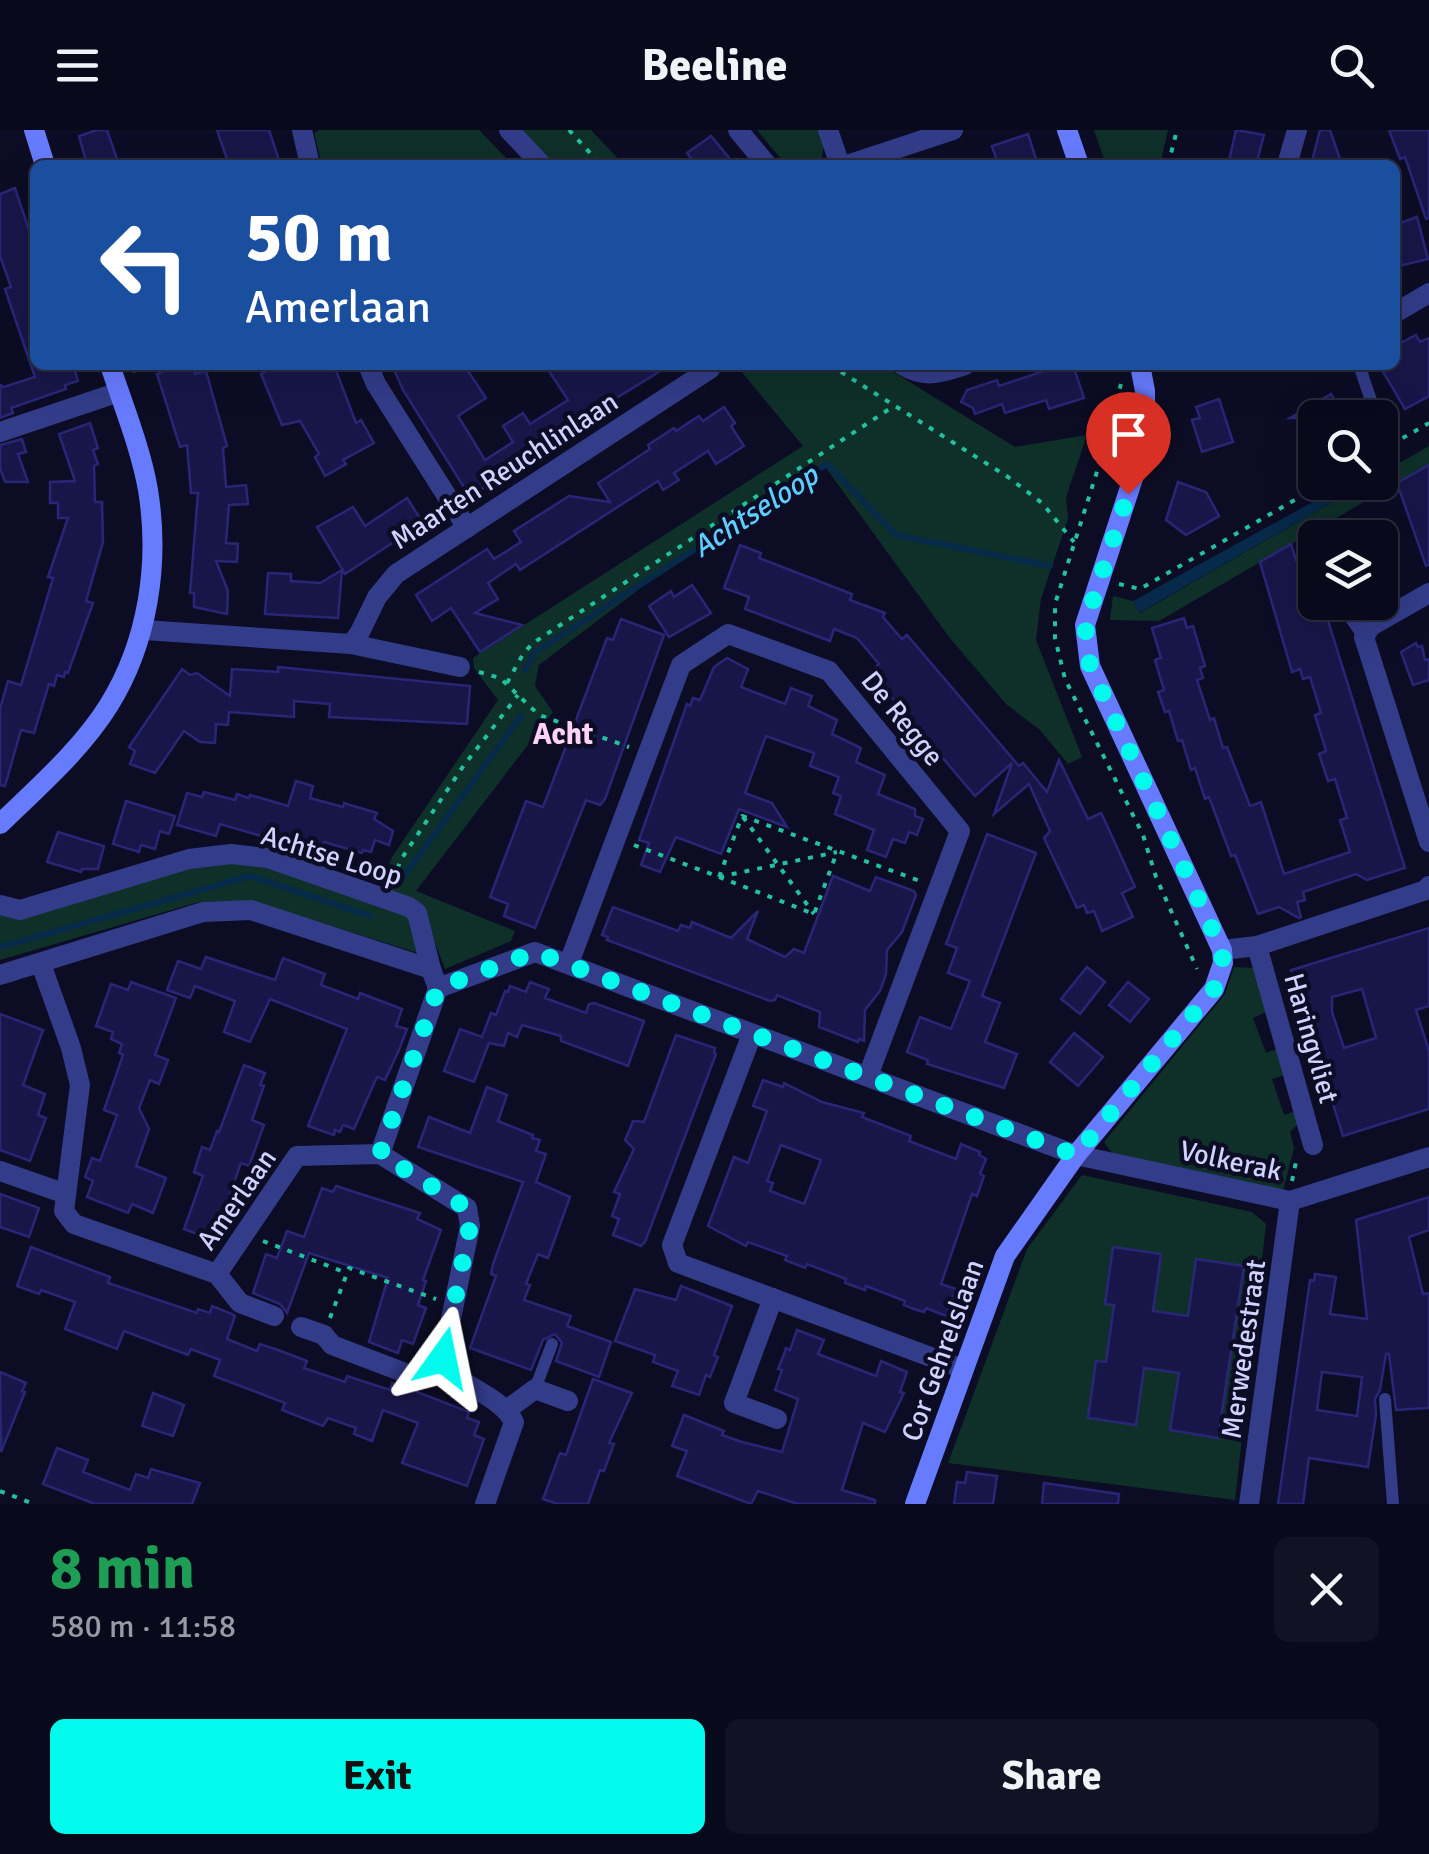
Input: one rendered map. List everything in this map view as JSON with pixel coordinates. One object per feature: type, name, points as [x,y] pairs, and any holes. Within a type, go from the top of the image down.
[{"type":"street","points":[[34,130],[43,160]]},
{"type":"street","points":[[302,130],[309,160]]},
{"type":"street","points":[[510,130],[537,160]]},
{"type":"street","points":[[738,130],[763,160]]},
{"type":"street","points":[[828,130],[842,160]]},
{"type":"street","points":[[860,160],[953,130]]},
{"type":"street","points":[[1067,130],[1077,160]]},
{"type":"street","points":[[1288,160],[1296,130]]},
{"type":"street","points":[[1400,310],[1429,293]]},
{"type":"street","points":[[0,824],[60,766],[109,705],[144,630],[152,557],[148,489],[112,370]]},
{"type":"street","points":[[370,370],[466,528]]},
{"type":"street","name":"Maarten Reuchlinlaan","points":[[351,644],[376,597],[396,574],[708,370]]},
{"type":"street","points":[[910,370],[937,375],[951,370]]},
{"type":"street","points":[[1141,370],[1145,430],[1085,625],[1090,666],[1222,950]]},
{"type":"street","points":[[0,432],[119,392]]},
{"type":"street","points":[[1429,592],[1371,626],[1364,637],[1429,842]]},
{"type":"street","points":[[144,630],[351,644],[460,667]]},
{"type":"street","name":"De Regge","points":[[569,963],[681,665],[728,634],[829,671],[960,831],[868,1076]]},
{"type":"street","name":"Achtse Loop","points":[[0,905],[20,910],[190,858],[231,854],[268,858],[389,899],[417,913],[435,978]]},
{"type":"street","name":"Haringvliet","points":[[1222,950],[1257,946],[1429,886]]},
{"type":"street","points":[[0,975],[203,912],[251,910],[435,978],[535,952],[1076,1155]]},
{"type":"street","name":"Haringvliet","points":[[1257,946],[1313,1145]]},
{"type":"street","name":"Cor Gehrelslaan","points":[[915,1504],[1005,1256],[1076,1155],[1214,989],[1223,963],[1222,950]]},
{"type":"street","points":[[0,1171],[66,1194],[80,1085],[41,964]]},
{"type":"street","points":[[435,978],[380,1154],[467,1208],[470,1226],[443,1358],[445,1365],[508,1409],[514,1422],[485,1504]]},
{"type":"street","points":[[752,1034],[672,1245],[678,1262],[963,1369]]},
{"type":"street","name":"Amerlaan","points":[[218,1274],[296,1156],[380,1154]]},
{"type":"street","name":"Volkerak","points":[[1076,1155],[1290,1201],[1429,1157]]},
{"type":"street","name":"Amerlaan","points":[[66,1194],[64,1211],[74,1224],[218,1274],[240,1302],[274,1316]]},
{"type":"street","name":"Merwedestraat","points":[[1249,1504],[1290,1201]]},
{"type":"street","points":[[774,1298],[734,1403],[777,1419]]},
{"type":"street","points":[[301,1327],[324,1335],[332,1345],[408,1374],[445,1365]]},
{"type":"street","points":[[508,1409],[535,1389],[568,1401]]},
{"type":"lane","points":[[1361,370],[1371,400]]},
{"type":"lane","points":[[1352,620],[1364,637]]},
{"type":"lane","points":[[535,1389],[552,1344]]},
{"type":"lane","points":[[1385,1399],[1394,1504]]},
{"type":"path","points":[[569,130],[596,160]]},
{"type":"path","points":[[1169,160],[1176,130]]},
{"type":"path","points":[[838,370],[1008,477],[1042,502],[1074,542]]},
{"type":"path","points":[[507,683],[533,643],[894,406]]},
{"type":"path","points":[[1398,441],[1429,424]]},
{"type":"path","points":[[1101,578],[1140,589],[1298,498]]},
{"type":"path","points":[[460,667],[500,678],[540,715],[647,753]]},
{"type":"path","points":[[389,899],[400,861],[462,768],[518,694]]},
{"type":"path","points":[[719,877],[742,816]]},
{"type":"path","points":[[742,816],[939,888]]},
{"type":"path","points":[[742,816],[814,914]]},
{"type":"path","points":[[615,838],[814,914]]},
{"type":"path","points":[[719,877],[837,852]]},
{"type":"path","points":[[814,914],[837,852]]},
{"type":"path","points":[[1290,1201],[1295,1158],[1313,1145]]},
{"type":"path","points":[[244,1234],[347,1273]]},
{"type":"path","points":[[324,1335],[349,1268],[454,1306]]},
{"type":"path","points":[[0,1492],[34,1504]]},
{"type":"green space","points":[[479,130],[508,160],[321,160],[314,133]]},
{"type":"green space","points":[[522,130],[591,130],[619,160],[549,160]]},
{"type":"green space","points":[[757,130],[822,130],[825,137],[822,160],[782,160]]},
{"type":"green space","points":[[1094,130],[1168,130],[1161,160],[1104,160]]},
{"type":"green space","points":[[740,370],[890,370],[1015,447],[1087,435],[1066,497],[1068,519],[1041,599],[1036,640],[1082,757],[1068,764],[1040,730],[1006,704],[949,637],[826,468],[642,587],[539,665],[535,686],[553,712],[416,891],[515,931],[511,941],[445,969],[422,908],[381,888],[392,857],[498,700],[474,668],[473,658],[803,446]]},
{"type":"green space","points":[[1429,446],[1429,464],[1398,482],[1398,464]]},
{"type":"green space","points":[[1336,500],[1367,500],[1333,520],[1301,520]]},
{"type":"green space","points":[[1298,522],[1298,540],[1159,621],[1110,620],[1113,596],[1133,601],[1140,613]]},
{"type":"green space","points":[[233,862],[268,866],[407,912],[421,954],[253,901],[199,902],[0,960],[0,913],[192,866]]},
{"type":"green space","points":[[1234,967],[1254,968],[1269,1011],[1253,1018],[1266,1053],[1280,1048],[1288,1074],[1272,1079],[1284,1115],[1299,1110],[1303,1119],[1290,1132],[1294,1148],[1283,1191],[1113,1154],[1104,1142],[1225,994]]},
{"type":"green space","points":[[1082,1175],[1252,1212],[1266,1224],[1235,1500],[948,1463],[1027,1249]]},
{"type":"water","points":[[1316,500],[1335,500],[1139,613],[1133,601]]},
{"type":"building","points":[[107,130],[117,160],[86,160],[79,136]]},
{"type":"building","points":[[217,130],[269,130],[279,160],[227,160]]},
{"type":"building","points":[[1236,130],[1264,135],[1257,160],[1229,160]]},
{"type":"building","points":[[1320,130],[1330,130],[1340,160],[1312,160]]},
{"type":"building","points":[[1389,130],[1429,130],[1429,218],[1426,219],[1405,157],[1400,159]]},
{"type":"building","points":[[1028,134],[1036,160],[996,160],[992,146]]},
{"type":"building","points":[[711,136],[731,160],[692,160],[687,153]]},
{"type":"building","points":[[15,188],[30,233],[30,362],[5,289],[11,287],[0,256],[0,194]]},
{"type":"building","points":[[1417,217],[1428,259],[1400,266],[1400,223]]},
{"type":"building","points":[[1416,335],[1420,342],[1429,338],[1429,396],[1405,409],[1382,370],[1400,370],[1400,343]]},
{"type":"building","points":[[33,370],[75,370],[78,381],[11,408],[13,413],[0,418],[0,385],[35,377]]},
{"type":"building","points":[[166,370],[193,370],[195,374],[206,371],[227,446],[223,448],[226,487],[246,485],[248,504],[229,505],[226,543],[238,544],[237,562],[216,561],[228,591],[227,614],[194,607],[194,593],[190,593],[198,493],[191,493],[187,445],[180,447],[157,374]]},
{"type":"building","points":[[336,370],[356,423],[361,420],[374,443],[343,460],[346,464],[325,476],[315,457],[319,454],[300,421],[282,425],[261,374]]},
{"type":"building","points":[[394,370],[467,370],[486,398],[458,416],[485,460],[513,442],[503,426],[523,413],[530,424],[568,400],[548,370],[662,370],[560,433],[562,436],[470,497]]},
{"type":"building","points":[[1075,370],[1084,398],[1049,409],[1046,400],[1005,413],[1002,404],[975,414],[973,408],[961,402],[967,390],[997,380],[999,386],[1044,371]]},
{"type":"building","points":[[1219,399],[1233,442],[1202,452],[1192,420],[1200,418],[1196,407]]},
{"type":"building","points":[[724,407],[744,446],[716,464],[708,451],[674,473],[679,480],[663,490],[658,481],[520,570],[516,564],[488,583],[498,599],[475,613],[522,625],[480,652],[451,608],[432,621],[416,595],[487,549],[494,559],[521,542],[514,531],[569,496],[610,502],[598,483],[674,428],[676,431],[699,416],[703,421]]},
{"type":"building","points":[[90,423],[98,448],[93,450],[98,464],[94,466],[95,502],[102,502],[103,542],[86,601],[93,603],[68,673],[64,677],[57,675],[54,686],[49,684],[34,733],[21,730],[5,786],[0,785],[0,709],[8,681],[21,685],[53,578],[48,577],[68,518],[58,518],[58,503],[50,503],[50,482],[75,481],[59,434]]},
{"type":"building","points":[[22,439],[26,452],[18,454],[28,482],[5,482],[0,468],[0,445]]},
{"type":"building","points":[[1429,465],[1429,565],[1426,566],[1398,482]]},
{"type":"building","points":[[1178,482],[1206,492],[1219,516],[1186,535],[1166,520]]},
{"type":"building","points":[[407,498],[423,523],[345,574],[317,527],[353,507],[365,526]]},
{"type":"building","points":[[1291,544],[1298,559],[1298,620],[1328,620],[1405,868],[1367,880],[1356,874],[1303,892],[1305,900],[1297,902],[1299,918],[1279,907],[1258,914],[1209,797],[1205,799],[1195,768],[1191,770],[1182,740],[1178,741],[1169,711],[1165,712],[1158,692],[1164,690],[1155,660],[1161,658],[1152,628],[1184,618],[1187,628],[1193,626],[1205,666],[1200,668],[1203,678],[1197,680],[1210,720],[1214,718],[1223,748],[1227,747],[1250,806],[1261,802],[1284,874],[1350,852],[1340,820],[1347,818],[1335,779],[1328,781],[1319,754],[1326,751],[1315,715],[1321,713],[1310,677],[1303,679],[1300,669],[1292,672],[1260,562]]},
{"type":"building","points":[[740,545],[761,553],[759,558],[852,594],[850,600],[885,613],[883,617],[902,639],[907,635],[1019,766],[1023,763],[1047,792],[1059,760],[1088,819],[1101,813],[1105,821],[1135,887],[1122,893],[1133,917],[1102,931],[1094,911],[1087,913],[1084,905],[1077,908],[1044,838],[1050,831],[1029,784],[994,814],[1012,763],[975,796],[870,672],[879,664],[857,638],[834,629],[830,641],[745,609],[749,597],[724,588]]},
{"type":"building","points":[[342,570],[338,618],[265,614],[268,573],[291,574],[291,581],[320,583]]},
{"type":"building","points":[[692,585],[711,613],[669,637],[649,606],[671,591],[674,597]]},
{"type":"building","points":[[621,619],[664,635],[605,799],[600,805],[586,800],[535,928],[504,916],[508,904],[490,897],[526,801],[543,807],[607,638],[613,640]]},
{"type":"building","points":[[1416,643],[1422,646],[1425,660],[1429,659],[1429,680],[1413,685],[1401,652]]},
{"type":"building","points":[[727,658],[748,669],[741,687],[785,704],[791,688],[812,696],[808,706],[837,720],[832,734],[861,748],[856,762],[885,775],[878,794],[915,809],[915,816],[923,819],[917,835],[909,832],[905,843],[893,839],[886,857],[867,850],[874,830],[835,814],[841,796],[833,793],[839,777],[810,766],[814,753],[766,736],[745,793],[772,803],[787,827],[739,809],[721,854],[676,837],[660,872],[641,865],[649,843],[639,840],[687,704],[690,706],[693,698],[700,700],[714,667]]},
{"type":"building","points":[[278,667],[470,686],[467,724],[329,717],[330,704],[294,701],[294,717],[229,712],[228,725],[216,724],[215,743],[200,742],[184,731],[155,773],[130,764],[135,751],[129,747],[182,669],[190,675],[197,673],[230,696],[232,669],[278,672]]},
{"type":"building","points":[[296,781],[313,786],[310,798],[377,813],[374,819],[393,831],[389,845],[375,840],[371,852],[362,853],[324,842],[322,848],[307,844],[306,849],[220,824],[216,836],[177,825],[187,793],[202,797],[204,792],[235,800],[237,794],[249,798],[250,795],[288,806]]},
{"type":"building","points":[[126,801],[175,816],[169,834],[160,831],[155,849],[141,845],[139,852],[113,844]]},
{"type":"building","points":[[58,832],[104,846],[98,869],[81,872],[47,862]]},
{"type":"building","points":[[987,834],[1036,853],[982,996],[1000,1003],[985,1042],[1017,1054],[1004,1088],[927,1064],[928,1060],[907,1052],[920,1017],[951,1029],[970,981],[948,973],[957,948],[946,944]]},
{"type":"building","points":[[833,876],[870,891],[876,877],[916,895],[902,932],[887,950],[886,974],[880,991],[865,1010],[864,1041],[819,1027],[820,1012],[777,995],[770,1001],[602,935],[613,907],[678,931],[681,925],[690,928],[692,922],[731,938],[758,911],[747,939],[785,957],[794,949],[804,953]]},
{"type":"building","points":[[1429,928],[1429,1006],[1416,1010],[1429,1051],[1429,1109],[1343,1136],[1291,970]],"holes":[[[1362,989],[1376,1038],[1344,1048],[1332,1012],[1332,997]]]},
{"type":"building","points":[[206,957],[275,980],[283,958],[325,974],[321,985],[358,999],[360,993],[402,1009],[396,1026],[407,1029],[399,1050],[385,1080],[377,1077],[354,1129],[343,1125],[334,1135],[308,1126],[347,1029],[270,999],[250,1042],[224,1032],[235,1001],[195,986],[190,998],[167,990],[178,961],[201,969]]},
{"type":"building","points":[[1087,967],[1105,982],[1080,1014],[1061,999]]},
{"type":"building","points":[[131,982],[176,998],[155,1055],[168,1060],[159,1084],[150,1080],[139,1108],[149,1129],[136,1166],[166,1178],[153,1213],[132,1204],[128,1213],[87,1197],[93,1181],[85,1177],[92,1158],[100,1161],[117,1115],[104,1110],[123,1055],[119,1053],[122,1044],[111,1039],[113,1032],[96,1026],[111,984],[128,990]]},
{"type":"building","points":[[530,982],[549,989],[545,998],[586,1013],[589,1004],[594,1003],[644,1021],[628,1066],[561,1041],[561,1036],[522,1025],[517,1037],[508,1033],[504,1046],[489,1043],[474,1082],[444,1071],[460,1029],[482,1037],[505,991],[510,986],[526,992]]},
{"type":"building","points":[[1128,982],[1149,999],[1130,1022],[1109,1005]]},
{"type":"building","points":[[0,1014],[43,1030],[23,1085],[45,1094],[38,1115],[46,1118],[30,1161],[0,1150]]},
{"type":"building","points":[[1074,1033],[1103,1057],[1078,1086],[1050,1062]]},
{"type":"building","points":[[676,1035],[715,1048],[716,1054],[641,1246],[613,1235],[619,1219],[612,1216],[620,1194],[614,1192],[634,1149],[625,1140],[633,1121],[644,1122]]},
{"type":"building","points":[[244,1065],[265,1073],[252,1120],[264,1125],[249,1166],[241,1163],[218,1227],[210,1224],[205,1237],[184,1229],[203,1176],[194,1172],[202,1147],[210,1150],[219,1132]]},
{"type":"building","points":[[763,1080],[783,1087],[784,1083],[822,1102],[864,1113],[862,1117],[911,1136],[909,1141],[956,1159],[961,1144],[980,1152],[986,1159],[980,1174],[984,1176],[977,1196],[972,1194],[941,1284],[956,1289],[946,1316],[926,1308],[924,1312],[914,1309],[904,1305],[905,1301],[866,1286],[865,1290],[845,1283],[846,1279],[807,1264],[805,1268],[785,1260],[787,1256],[748,1242],[746,1246],[708,1226],[734,1157],[748,1163],[767,1111],[753,1106]],"holes":[[[781,1145],[821,1160],[804,1204],[770,1191],[773,1183],[767,1181]]]},
{"type":"building","points":[[487,1087],[507,1095],[498,1121],[540,1140],[536,1151],[546,1154],[536,1182],[570,1197],[548,1258],[538,1254],[524,1300],[571,1316],[567,1326],[611,1342],[599,1377],[556,1361],[562,1343],[555,1334],[543,1340],[531,1370],[470,1348],[496,1276],[491,1274],[493,1264],[523,1182],[418,1147],[429,1117],[470,1133]]},
{"type":"building","points":[[336,1186],[420,1213],[417,1219],[441,1230],[418,1305],[426,1308],[413,1344],[402,1340],[398,1353],[369,1342],[388,1278],[309,1253],[287,1313],[280,1304],[253,1293],[266,1254],[277,1258],[287,1231],[304,1237],[322,1188],[333,1192]]},
{"type":"building","points":[[0,1194],[39,1208],[29,1237],[0,1227]]},
{"type":"building","points":[[1429,1197],[1429,1230],[1409,1237],[1423,1294],[1429,1293],[1429,1408],[1396,1410],[1386,1354],[1375,1399],[1368,1467],[1309,1458],[1303,1504],[1278,1504],[1310,1280],[1314,1281],[1315,1274],[1336,1277],[1330,1314],[1367,1319],[1356,1220]],"holes":[[[1322,1372],[1362,1377],[1357,1416],[1317,1410]]]},
{"type":"building","points":[[31,1247],[110,1277],[108,1283],[197,1313],[198,1309],[210,1313],[212,1306],[232,1314],[235,1316],[227,1339],[257,1351],[260,1344],[278,1350],[307,1361],[304,1368],[345,1382],[347,1376],[390,1390],[392,1383],[404,1387],[419,1385],[417,1392],[469,1412],[467,1418],[479,1422],[474,1435],[484,1439],[467,1486],[402,1463],[418,1423],[383,1410],[372,1441],[354,1434],[356,1428],[328,1418],[323,1426],[282,1410],[285,1403],[214,1376],[220,1360],[191,1349],[188,1355],[124,1331],[117,1349],[65,1329],[75,1302],[17,1286]]},
{"type":"building","points":[[1113,1247],[1161,1254],[1153,1311],[1188,1316],[1196,1259],[1244,1266],[1218,1438],[1170,1430],[1179,1373],[1144,1368],[1136,1425],[1088,1418],[1096,1361],[1106,1362],[1114,1305],[1105,1304]]},
{"type":"building","points":[[681,1286],[732,1306],[714,1355],[718,1357],[699,1395],[672,1386],[678,1371],[653,1362],[655,1355],[615,1341],[635,1289],[676,1300]]},
{"type":"building","points":[[797,1330],[824,1340],[818,1354],[876,1376],[881,1361],[907,1372],[900,1392],[904,1393],[885,1432],[863,1423],[842,1490],[875,1500],[875,1504],[798,1504],[758,1491],[751,1504],[677,1476],[687,1451],[672,1446],[684,1415],[724,1431],[722,1435],[782,1452],[798,1399],[775,1390],[782,1370],[778,1369]]},
{"type":"building","points":[[0,1372],[26,1383],[1,1452]]},
{"type":"building","points":[[593,1379],[632,1393],[609,1443],[614,1444],[604,1471],[600,1470],[588,1504],[558,1504],[543,1499],[560,1453],[566,1455]]},
{"type":"building","points":[[153,1393],[184,1405],[173,1436],[142,1426]]},
{"type":"building","points":[[57,1448],[88,1460],[83,1472],[130,1490],[136,1474],[148,1478],[151,1469],[200,1483],[192,1504],[95,1504],[43,1484]]},
{"type":"building","points":[[967,1472],[997,1476],[993,1504],[954,1504],[957,1482],[965,1483]]},
{"type":"building","points":[[1044,1483],[1119,1494],[1118,1504],[1042,1504]]},
{"type":"waterway","name":"Achtseloop","points":[[525,670],[534,653],[827,464],[896,535],[1050,566]]},
{"type":"waterway","name":"Achtseloop","points":[[401,880],[521,716]]},
{"type":"waterway","name":"Achtseloop","points":[[0,947],[250,876],[370,916]]},
{"type":"district","name":"Acht","points":[[563,734]]},
{"type":"route","points":[[443,1358],[470,1226],[467,1208],[380,1154],[438,988],[535,952],[1076,1155],[1214,989],[1223,963],[1222,950],[1090,666],[1085,625],[1128,494]]}]
